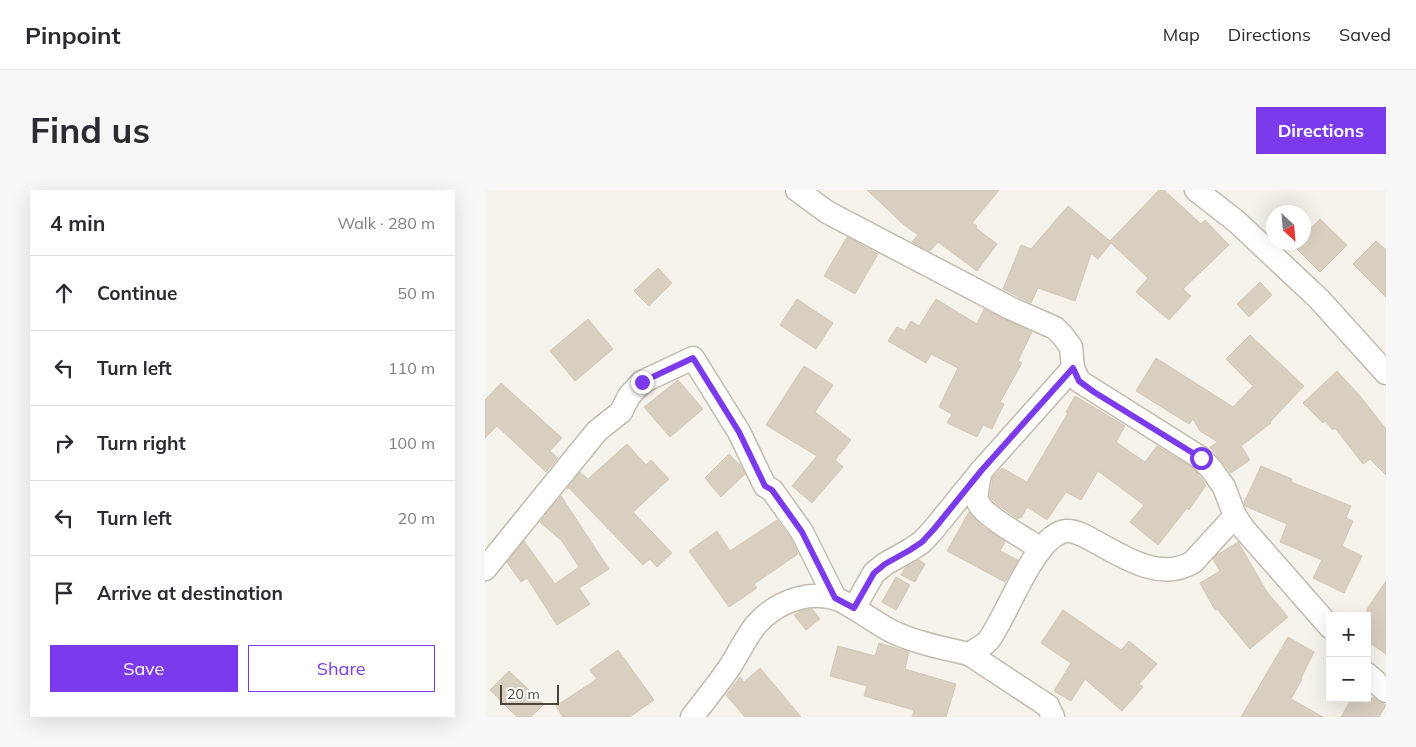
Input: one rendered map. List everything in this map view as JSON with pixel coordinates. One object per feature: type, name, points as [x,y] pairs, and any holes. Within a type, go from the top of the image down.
[{"type":"street","points":[[797,190],[827,212],[1009,308],[1055,328],[1071,347],[1073,368],[1079,381],[1201,458],[1212,470],[1223,487],[1235,516],[1244,529],[1326,622]]},
{"type":"street","points":[[1196,190],[1237,222],[1319,299],[1386,373]]},
{"type":"street","points":[[485,569],[597,431],[621,412],[629,396],[642,382],[693,358],[739,432],[765,486],[772,490],[802,532],[845,603]]},
{"type":"street","points":[[845,603],[885,564],[922,542],[981,471],[1073,368]]},
{"type":"street","points":[[981,471],[977,490],[978,502],[985,513],[1041,549]]},
{"type":"street","points":[[969,654],[987,642],[1035,556],[1051,539],[1066,531],[1085,536],[1136,562],[1156,569],[1173,570],[1185,567],[1193,562],[1235,516]]},
{"type":"street","points":[[692,717],[730,667],[755,627],[771,610],[803,596],[816,595],[845,603],[893,632],[933,646],[969,654],[1048,706],[1053,717]]},
{"type":"street","points":[[1371,678],[1386,691]]},
{"type":"building","points":[[867,190],[999,190],[972,223],[997,244],[977,271],[938,242],[930,251],[912,242],[918,235],[903,224]]},
{"type":"building","points":[[1159,190],[1164,190],[1201,224],[1205,220],[1229,245],[1183,289],[1191,296],[1169,320],[1136,292],[1148,278],[1111,243],[1098,259],[1091,254],[1075,301],[1038,288],[1031,303],[1003,289],[1021,245],[1031,249],[1068,206],[1110,241]]},
{"type":"building","points":[[1320,219],[1347,245],[1320,272],[1298,250],[1311,250],[1311,228]]},
{"type":"building","points":[[847,237],[878,254],[855,294],[824,276]]},
{"type":"building","points":[[1376,241],[1386,250],[1386,297],[1353,264]]},
{"type":"building","points":[[658,268],[672,283],[649,306],[634,291]]},
{"type":"building","points":[[1260,282],[1272,295],[1249,317],[1237,304]]},
{"type":"building","points":[[797,299],[833,323],[816,349],[780,325]]},
{"type":"building","points":[[936,299],[977,324],[984,309],[1032,332],[1018,361],[1022,363],[1000,402],[1004,404],[992,429],[983,425],[977,437],[947,423],[952,414],[939,407],[958,368],[931,354],[926,363],[888,341],[897,327],[905,331],[911,321],[919,326]]},
{"type":"building","points":[[588,319],[613,349],[575,381],[550,351]]},
{"type":"building","points":[[1250,335],[1304,386],[1271,423],[1241,446],[1250,460],[1231,473],[1210,447],[1218,442],[1200,431],[1193,419],[1189,424],[1136,391],[1156,358],[1233,407],[1253,386],[1226,359]]},
{"type":"building","points":[[804,366],[833,385],[815,412],[851,440],[835,460],[843,467],[812,503],[792,486],[817,456],[766,425]]},
{"type":"building","points":[[1337,371],[1386,429],[1386,475],[1370,459],[1363,464],[1335,428],[1333,430],[1325,421],[1323,423],[1303,403]]},
{"type":"building","points":[[678,380],[703,409],[670,437],[644,407]]},
{"type":"building","points":[[501,383],[562,438],[550,451],[558,458],[546,472],[497,426],[485,438],[485,400]]},
{"type":"building","points":[[1075,396],[1125,426],[1116,442],[1145,462],[1157,446],[1193,468],[1206,485],[1189,510],[1187,508],[1158,545],[1130,522],[1144,505],[1098,471],[1081,500],[1066,492],[1047,520],[1027,507],[1021,518],[1019,517],[1018,519],[990,497],[993,477],[1002,468],[1027,482],[1068,413],[1066,412]]},
{"type":"building","points":[[627,444],[646,465],[651,460],[669,479],[633,512],[672,553],[657,567],[650,559],[643,565],[569,488],[567,489],[580,472],[588,479]]},
{"type":"building","points":[[729,454],[741,466],[745,474],[721,497],[705,478]]},
{"type":"building","points":[[1261,466],[1292,479],[1291,482],[1351,506],[1346,518],[1353,521],[1342,546],[1362,556],[1344,593],[1313,578],[1322,560],[1280,542],[1287,524],[1245,506],[1244,503]]},
{"type":"building","points":[[561,496],[609,569],[579,588],[590,604],[557,625],[527,578],[521,582],[507,562],[524,541],[555,584],[579,567],[562,541],[540,522]]},
{"type":"building","points":[[969,512],[980,525],[1005,542],[1000,551],[1018,560],[1005,582],[947,551]]},
{"type":"building","points":[[777,520],[791,539],[798,554],[754,584],[757,588],[729,607],[689,551],[717,531],[730,551]]},
{"type":"building","points":[[1238,542],[1267,592],[1288,617],[1250,649],[1217,609],[1215,610],[1200,583],[1220,571],[1213,559]]},
{"type":"building","points":[[919,560],[925,564],[915,582],[901,575],[905,568]]},
{"type":"building","points":[[896,577],[910,585],[896,610],[882,602]]},
{"type":"building","points":[[1386,581],[1386,654],[1371,644],[1371,612],[1367,612],[1367,609]]},
{"type":"building","points":[[812,609],[820,619],[806,630],[794,615],[801,611]]},
{"type":"building","points":[[1063,610],[1121,650],[1129,641],[1157,664],[1139,684],[1143,687],[1122,711],[1085,679],[1071,701],[1054,691],[1071,663],[1041,643]]},
{"type":"building","points":[[1288,637],[1314,652],[1291,699],[1323,717],[1241,717]]},
{"type":"building","points":[[879,643],[909,652],[905,669],[956,684],[946,717],[912,717],[914,710],[864,696],[867,686],[830,676],[838,646],[875,656]]},
{"type":"building","points":[[618,650],[654,700],[630,717],[563,717],[556,706],[597,679],[590,670]]},
{"type":"building","points":[[760,668],[801,717],[745,717],[726,695],[740,677],[744,682]]},
{"type":"building","points":[[509,671],[544,704],[531,717],[517,717],[490,690]]},
{"type":"building","points":[[1371,698],[1374,698],[1386,705],[1379,717],[1341,717],[1350,702],[1371,702]]},
{"type":"route","points":[[642,382],[693,358],[739,432],[765,486],[772,490],[802,532],[835,598],[854,608],[874,573],[885,564],[922,542],[981,471],[1073,368],[1079,381],[1094,392],[1201,458]]}]
